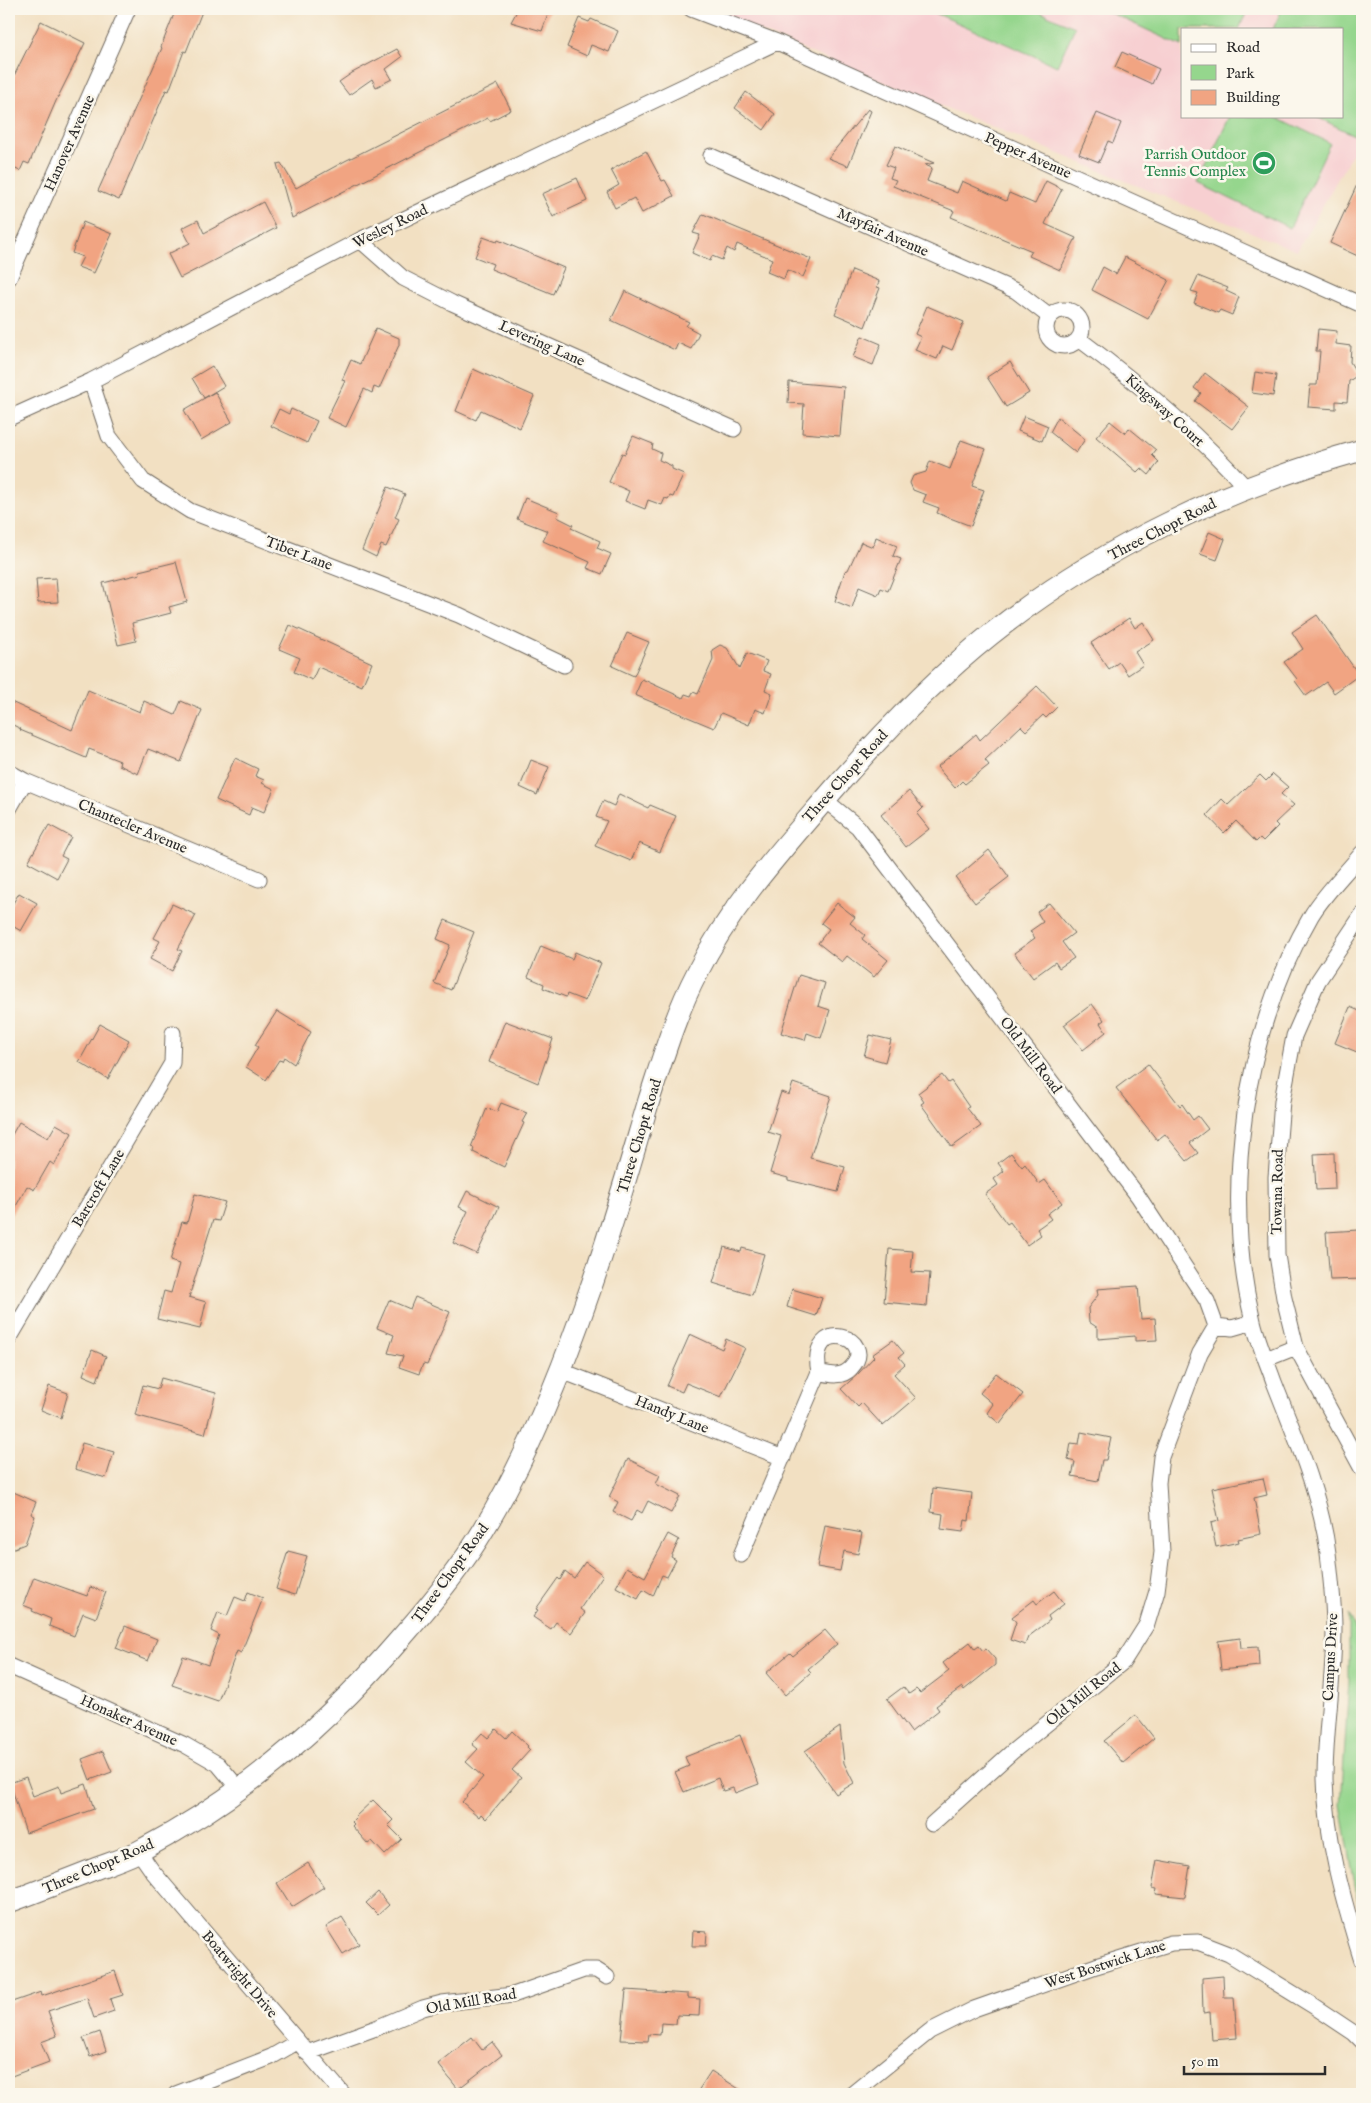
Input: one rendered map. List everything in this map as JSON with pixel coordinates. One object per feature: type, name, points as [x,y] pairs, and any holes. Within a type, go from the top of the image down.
[{"type":"main road","name":"Three Chopt Road","points":[[9,1902],[139,1852],[179,1829],[280,1760],[383,1660],[442,1589],[484,1529],[509,1484],[562,1371],[599,1263],[664,1053],[694,979],[709,949],[738,904],[801,825],[825,800],[853,765],[894,723],[991,634],[1094,563],[1163,526],[1246,488],[1362,450]]},
{"type":"street","name":"Hanover Avenue","points":[[9,278],[128,9]]},
{"type":"street","name":"Pepper Avenue","points":[[691,9],[777,42],[1362,305]]},
{"type":"street","name":"Wesley Road","points":[[9,418],[91,381],[360,240],[777,42]]},
{"type":"street","name":"Mayfair Avenue","points":[[711,156],[1016,291],[1050,317]]},
{"type":"street","name":"Levering Lane","points":[[360,240],[403,278],[452,303],[734,429]]},
{"type":"street","points":[[1060,310],[1066,310],[1077,315],[1082,326],[1079,339],[1070,345],[1064,346],[1053,343],[1047,333],[1047,322],[1050,317],[1060,310]]},
{"type":"street","name":"Kingsway Court","points":[[1079,339],[1139,385],[1229,469],[1246,488]]},
{"type":"street","name":"Tiber Lane","points":[[91,381],[109,436],[143,481],[190,511],[459,615],[564,665]]},
{"type":"street","name":"Chantecler Avenue","points":[[9,772],[25,782],[259,879]]},
{"type":"street","points":[[9,809],[25,782]]},
{"type":"street","name":"Old Mill Road","points":[[825,800],[858,827],[1138,1196],[1207,1301],[1216,1326],[1200,1353],[1161,1458],[1158,1482],[1162,1552],[1157,1591],[1147,1624],[1123,1662],[1012,1752],[932,1824]]},
{"type":"street","points":[[1296,1347],[1266,1359],[1253,1322],[1243,1265],[1239,1196],[1248,1097],[1261,1038],[1282,976],[1312,914],[1362,853]]},
{"type":"street","name":"Towana Road","points":[[1362,914],[1318,981],[1294,1036],[1282,1101],[1276,1177],[1277,1255],[1284,1298],[1296,1347],[1362,1469]]},
{"type":"street","name":"Barcroft Lane","points":[[9,1339],[172,1063],[174,1033]]},
{"type":"street","points":[[1216,1326],[1232,1328],[1253,1322]]},
{"type":"street","name":"Campus Drive","points":[[1266,1359],[1312,1485],[1327,1548],[1334,1628],[1326,1734],[1325,1783],[1338,1873],[1362,1961]]},
{"type":"street","name":"Handy Lane","points":[[562,1371],[783,1458]]},
{"type":"street","points":[[742,1555],[819,1372]]},
{"type":"street","name":"Honaker Avenue","points":[[9,1666],[185,1745],[218,1764],[239,1789]]},
{"type":"street","name":"Boatwright Drive","points":[[139,1852],[153,1872],[302,2048],[344,2094]]},
{"type":"street","name":"West Bostwick Lane","points":[[852,2094],[930,2032],[974,2009],[1143,1950],[1187,1941],[1198,1942],[1222,1951],[1257,1970],[1354,2033],[1362,2041]]},
{"type":"street","name":"Old Mill Road","points":[[176,2094],[271,2057],[376,2028],[442,2003],[513,1995],[584,1970],[596,1970],[607,1977]]},
{"type":"shaded area","points":[[704,9],[1362,9],[1362,158],[1352,154],[1297,251]]},
{"type":"green space","points":[[926,9],[1033,9],[1075,27],[1057,66]]},
{"type":"green space","points":[[1102,9],[1248,9],[1239,28],[1181,28],[1181,46]]},
{"type":"green space","points":[[1282,9],[1362,9],[1362,139],[1319,118],[1344,118],[1344,28],[1273,28]]},
{"type":"green space","name":"Parrish Outdoor Tennis Complex","points":[[1229,118],[1279,118],[1330,143],[1290,228],[1198,183]]},
{"type":"green space","points":[[1349,1614],[1362,1646],[1362,1926],[1341,1805],[1349,1681]]},
{"type":"building","points":[[176,9],[203,9],[169,91],[166,90],[119,200],[98,191],[162,48]]},
{"type":"building","points":[[518,9],[550,9],[542,31],[511,22]]},
{"type":"building","points":[[579,18],[589,22],[591,19],[618,31],[609,52],[591,45],[587,56],[567,47]]},
{"type":"building","points":[[41,21],[85,43],[56,101],[29,164],[24,162],[20,171],[9,166],[9,86]]},
{"type":"building","points":[[397,49],[402,57],[386,69],[392,79],[376,87],[372,79],[349,95],[339,82],[352,73]]},
{"type":"building","points":[[1122,52],[1159,69],[1152,84],[1115,67]]},
{"type":"building","points":[[498,84],[511,110],[490,121],[488,118],[292,218],[277,164],[281,163],[296,188],[345,161]]},
{"type":"building","points":[[746,92],[775,114],[764,130],[735,108]]},
{"type":"building","points":[[868,109],[871,111],[848,166],[828,158]]},
{"type":"building","points":[[1097,113],[1121,123],[1113,143],[1108,141],[1099,162],[1079,154]]},
{"type":"building","points":[[895,146],[934,163],[925,165],[932,168],[927,181],[957,193],[962,181],[1006,201],[1009,193],[1035,204],[1046,181],[1062,189],[1045,224],[1076,238],[1060,270],[1029,256],[1032,251],[951,217],[954,211],[893,186],[896,180],[890,178],[894,168],[886,165]]},
{"type":"building","points":[[646,151],[662,181],[665,180],[674,196],[642,213],[634,198],[615,208],[607,192],[619,185],[611,170]]},
{"type":"building","points":[[1362,174],[1362,258],[1330,243]]},
{"type":"building","points":[[577,178],[587,201],[553,217],[542,194]]},
{"type":"building","points":[[263,202],[276,228],[180,278],[168,254],[190,243],[182,228],[198,220],[204,233]]},
{"type":"building","points":[[703,214],[811,259],[803,277],[787,270],[784,279],[767,272],[772,259],[737,244],[734,252],[727,248],[722,260],[712,256],[710,261],[692,253],[700,235],[693,233]]},
{"type":"building","points":[[83,222],[112,234],[94,273],[78,267],[83,257],[72,253]]},
{"type":"building","points":[[483,237],[497,242],[498,240],[564,268],[553,294],[491,269],[493,264],[475,257]]},
{"type":"building","points":[[1125,257],[1169,280],[1148,319],[1092,290],[1103,267],[1116,274]]},
{"type":"building","points":[[852,270],[879,281],[877,287],[880,288],[865,327],[835,314]]},
{"type":"building","points":[[1198,276],[1228,288],[1226,291],[1239,297],[1232,315],[1220,310],[1218,313],[1194,303],[1198,293],[1191,291]]},
{"type":"building","points":[[625,291],[689,322],[686,326],[699,333],[691,349],[678,343],[675,350],[611,320]]},
{"type":"building","points":[[927,306],[964,322],[952,350],[943,346],[937,359],[915,350],[921,337],[915,334]]},
{"type":"building","points":[[376,328],[399,338],[399,345],[379,389],[374,387],[372,393],[364,389],[346,427],[327,418],[345,381],[342,380],[351,360],[360,364]]},
{"type":"building","points":[[1318,329],[1337,331],[1336,344],[1351,346],[1350,362],[1358,375],[1349,381],[1347,402],[1336,401],[1336,409],[1308,407],[1310,385],[1317,385],[1320,351],[1316,351]]},
{"type":"building","points":[[862,336],[881,344],[873,365],[853,357]]},
{"type":"building","points":[[1010,362],[1029,393],[1006,407],[987,377]]},
{"type":"building","points":[[212,366],[224,386],[204,398],[192,378]]},
{"type":"building","points":[[473,369],[534,396],[520,428],[481,410],[476,420],[456,411]]},
{"type":"building","points":[[1255,372],[1276,375],[1273,396],[1252,393]]},
{"type":"building","points":[[1205,373],[1249,407],[1232,429],[1195,401],[1201,393],[1194,388]]},
{"type":"building","points":[[789,382],[844,387],[840,436],[802,433],[804,404],[788,403]]},
{"type":"building","points":[[215,392],[232,422],[201,440],[184,410]]},
{"type":"building","points":[[279,409],[289,414],[291,409],[317,421],[307,443],[271,426]]},
{"type":"building","points":[[1024,416],[1048,426],[1042,441],[1018,431]]},
{"type":"building","points":[[1058,417],[1085,439],[1076,453],[1050,432]]},
{"type":"building","points":[[1110,421],[1125,433],[1129,428],[1156,450],[1152,455],[1159,462],[1149,475],[1141,468],[1137,472],[1096,437]]},
{"type":"building","points":[[633,436],[653,444],[652,449],[661,453],[659,460],[672,466],[672,469],[684,474],[673,497],[665,498],[662,505],[648,500],[645,509],[625,501],[629,491],[609,482],[622,453],[625,454]]},
{"type":"building","points":[[961,440],[986,449],[972,486],[984,490],[971,526],[937,513],[939,508],[923,502],[926,495],[913,490],[910,483],[913,476],[926,472],[930,461],[950,469]]},
{"type":"building","points":[[388,487],[405,494],[395,517],[399,519],[386,547],[381,545],[376,557],[362,550]]},
{"type":"building","points":[[525,498],[559,512],[557,517],[573,525],[571,528],[600,541],[597,548],[611,554],[602,574],[587,568],[590,562],[543,541],[548,531],[517,519]]},
{"type":"building","points":[[1209,532],[1225,539],[1217,560],[1200,554]]},
{"type":"building","points":[[876,537],[897,546],[893,556],[901,559],[888,591],[881,588],[878,595],[859,587],[852,608],[835,601],[845,571],[848,570],[861,542],[873,547]]},
{"type":"building","points":[[176,562],[187,602],[169,607],[171,613],[132,623],[136,641],[118,645],[103,583],[140,574],[139,571]]},
{"type":"building","points":[[56,578],[58,602],[38,603],[36,579]]},
{"type":"building","points":[[1317,615],[1359,675],[1334,693],[1326,682],[1306,696],[1295,681],[1297,679],[1284,662],[1303,649],[1292,632]]},
{"type":"building","points":[[1129,618],[1135,628],[1143,622],[1154,640],[1135,652],[1143,665],[1128,675],[1119,662],[1109,669],[1091,643]]},
{"type":"building","points":[[290,625],[372,663],[362,686],[318,667],[312,680],[294,672],[300,658],[279,649]]},
{"type":"building","points":[[627,633],[649,642],[634,676],[612,666]]},
{"type":"building","points":[[720,645],[727,648],[740,669],[747,653],[767,661],[763,671],[771,674],[765,690],[772,693],[765,713],[755,709],[749,725],[721,713],[714,728],[635,695],[642,679],[683,698],[685,694],[691,696],[693,692],[698,694],[713,660],[712,650]]},
{"type":"building","points":[[1037,686],[1057,707],[1046,718],[1043,715],[1026,731],[1021,726],[985,760],[989,765],[965,784],[962,781],[955,788],[937,767],[976,734],[980,740]]},
{"type":"building","points":[[88,690],[140,712],[144,701],[175,715],[181,701],[202,710],[181,762],[148,749],[138,774],[119,765],[120,761],[89,749],[86,758],[20,730],[9,723],[9,701],[72,730]]},
{"type":"building","points":[[235,758],[258,769],[255,776],[264,780],[262,783],[274,789],[264,812],[252,807],[249,815],[216,800]]},
{"type":"building","points":[[531,760],[549,767],[537,795],[520,787]]},
{"type":"building","points":[[1273,774],[1288,787],[1281,794],[1294,805],[1275,823],[1278,826],[1263,841],[1260,838],[1256,842],[1236,821],[1224,833],[1207,815],[1222,799],[1228,805],[1260,775],[1266,781]]},
{"type":"building","points":[[909,791],[923,808],[917,814],[929,829],[906,847],[881,815]]},
{"type":"building","points":[[619,794],[648,808],[650,805],[676,816],[660,852],[639,843],[631,861],[595,846],[607,821],[596,817],[603,801],[614,806]]},
{"type":"building","points":[[49,825],[71,837],[61,856],[67,859],[57,878],[28,862]]},
{"type":"building","points":[[989,850],[1009,877],[975,903],[956,878]]},
{"type":"building","points":[[19,893],[37,903],[21,931],[9,924],[9,910]]},
{"type":"building","points":[[837,903],[855,917],[850,923],[865,935],[862,939],[888,960],[874,977],[847,956],[842,962],[818,943],[829,929],[821,923]]},
{"type":"building","points":[[1049,903],[1074,933],[1062,942],[1074,958],[1059,968],[1055,962],[1033,978],[1014,953],[1035,938],[1030,931],[1043,922],[1037,912]]},
{"type":"building","points":[[172,904],[196,915],[178,949],[182,951],[172,971],[150,959],[160,941],[154,938]]},
{"type":"building","points":[[445,920],[474,932],[451,990],[434,983],[450,945],[437,939]]},
{"type":"building","points":[[541,946],[572,959],[575,952],[601,963],[585,1001],[567,994],[566,997],[543,988],[544,984],[528,977]]},
{"type":"building","points":[[799,975],[825,983],[818,1006],[830,1010],[821,1038],[807,1033],[805,1040],[781,1033]]},
{"type":"building","points":[[1092,1004],[1104,1020],[1100,1023],[1106,1032],[1083,1050],[1064,1025]]},
{"type":"building","points":[[1350,1007],[1362,1012],[1362,1040],[1357,1052],[1335,1043]]},
{"type":"building","points":[[277,1011],[311,1032],[294,1064],[284,1057],[282,1061],[279,1060],[266,1080],[246,1067],[258,1047],[255,1045]]},
{"type":"building","points":[[505,1021],[553,1039],[538,1083],[489,1062]]},
{"type":"building","points":[[100,1024],[129,1040],[108,1079],[79,1062]]},
{"type":"building","points":[[870,1035],[891,1040],[885,1062],[864,1056]]},
{"type":"building","points":[[1148,1064],[1180,1106],[1182,1104],[1193,1120],[1198,1116],[1208,1129],[1190,1143],[1198,1153],[1187,1161],[1165,1134],[1157,1140],[1116,1088]]},
{"type":"building","points":[[942,1075],[948,1083],[951,1081],[969,1107],[967,1108],[981,1126],[952,1147],[921,1104],[924,1102],[918,1093]]},
{"type":"building","points":[[793,1083],[831,1096],[810,1158],[845,1167],[838,1192],[788,1180],[788,1178],[770,1173],[781,1136],[768,1132],[781,1092],[789,1095]]},
{"type":"building","points":[[501,1103],[527,1113],[504,1167],[473,1152],[474,1148],[471,1147],[487,1108],[497,1112]]},
{"type":"building","points":[[19,1122],[48,1138],[56,1124],[72,1133],[54,1165],[50,1162],[34,1190],[27,1186],[9,1219],[9,1140]]},
{"type":"building","points":[[1011,1153],[1022,1167],[1025,1164],[1039,1184],[1045,1180],[1062,1203],[1047,1214],[1051,1219],[1037,1229],[1041,1235],[1027,1245],[1010,1222],[1007,1224],[985,1194],[998,1185],[994,1179],[1004,1171],[998,1163]]},
{"type":"building","points":[[1334,1153],[1335,1189],[1316,1190],[1314,1154]]},
{"type":"building","points":[[467,1191],[499,1207],[477,1254],[453,1243],[468,1211],[459,1207]]},
{"type":"building","points":[[195,1194],[225,1202],[219,1221],[213,1220],[189,1297],[206,1302],[200,1329],[157,1319],[164,1291],[171,1293],[179,1264],[170,1261],[182,1222],[187,1223]]},
{"type":"building","points":[[1358,1230],[1359,1245],[1362,1245],[1362,1279],[1330,1280],[1326,1232]]},
{"type":"building","points":[[724,1247],[741,1252],[742,1248],[764,1254],[752,1295],[713,1283]]},
{"type":"building","points":[[889,1249],[913,1251],[911,1272],[930,1273],[927,1306],[884,1302]]},
{"type":"building","points":[[1138,1286],[1141,1319],[1155,1318],[1157,1340],[1135,1341],[1135,1336],[1098,1339],[1098,1328],[1089,1322],[1088,1308],[1098,1295],[1097,1289]]},
{"type":"building","points":[[792,1289],[822,1298],[816,1316],[787,1307]]},
{"type":"building","points":[[415,1297],[450,1312],[427,1365],[423,1364],[419,1374],[399,1367],[403,1356],[388,1353],[394,1335],[377,1328],[389,1300],[410,1309]]},
{"type":"building","points":[[690,1334],[722,1349],[726,1339],[745,1348],[721,1397],[686,1383],[682,1392],[667,1386]]},
{"type":"building","points":[[893,1340],[904,1353],[899,1357],[905,1364],[894,1374],[916,1398],[883,1426],[862,1403],[858,1407],[841,1389],[874,1357],[872,1355]]},
{"type":"building","points":[[92,1350],[106,1356],[97,1381],[83,1375]]},
{"type":"building","points":[[996,1373],[1023,1394],[1000,1424],[987,1413],[993,1404],[980,1393]]},
{"type":"building","points":[[161,1378],[216,1393],[205,1434],[135,1415],[143,1385],[158,1389]]},
{"type":"building","points":[[49,1386],[68,1393],[61,1418],[41,1410]]},
{"type":"building","points":[[1081,1432],[1111,1438],[1106,1460],[1102,1460],[1098,1481],[1072,1476],[1075,1462],[1068,1460],[1071,1443],[1079,1444]]},
{"type":"building","points":[[82,1443],[114,1452],[106,1478],[75,1469]]},
{"type":"building","points":[[628,1459],[660,1475],[656,1484],[680,1496],[671,1513],[648,1501],[642,1513],[637,1510],[631,1521],[613,1512],[618,1502],[609,1497]]},
{"type":"building","points":[[1263,1478],[1267,1495],[1254,1498],[1261,1534],[1238,1539],[1239,1542],[1216,1547],[1211,1523],[1219,1521],[1212,1488]]},
{"type":"building","points":[[933,1488],[972,1493],[969,1521],[965,1520],[963,1532],[941,1529],[943,1514],[931,1512]]},
{"type":"building","points":[[9,1490],[36,1502],[31,1514],[35,1516],[25,1544],[9,1550]]},
{"type":"building","points":[[825,1526],[862,1533],[858,1554],[844,1551],[840,1571],[817,1567]]},
{"type":"building","points":[[668,1534],[679,1540],[671,1557],[676,1560],[667,1577],[662,1575],[653,1596],[643,1590],[638,1599],[616,1587],[627,1567],[645,1577]]},
{"type":"building","points":[[288,1551],[307,1556],[295,1595],[276,1589]]},
{"type":"building","points":[[585,1562],[603,1575],[580,1609],[585,1613],[571,1633],[556,1622],[551,1629],[533,1617],[538,1610],[536,1609],[558,1578],[560,1580],[565,1571],[574,1578]]},
{"type":"building","points":[[34,1577],[87,1596],[90,1587],[106,1592],[96,1618],[83,1613],[74,1636],[49,1626],[51,1619],[23,1605]]},
{"type":"building","points":[[1054,1591],[1064,1604],[1048,1616],[1050,1620],[1028,1637],[1025,1645],[1010,1640],[1016,1622],[1012,1617],[1034,1600],[1037,1604]]},
{"type":"building","points":[[248,1592],[263,1598],[241,1653],[237,1651],[218,1701],[172,1685],[183,1656],[208,1665],[219,1635],[211,1631],[218,1612],[227,1616],[235,1597],[245,1601]]},
{"type":"building","points":[[125,1626],[157,1639],[148,1661],[116,1648]]},
{"type":"building","points":[[825,1630],[837,1644],[808,1669],[811,1672],[785,1695],[766,1673],[790,1653],[793,1656]]},
{"type":"building","points":[[1240,1638],[1241,1648],[1258,1647],[1259,1666],[1221,1670],[1218,1641]]},
{"type":"building","points":[[970,1642],[975,1649],[979,1646],[983,1651],[986,1649],[995,1659],[995,1665],[964,1690],[962,1687],[936,1706],[939,1710],[911,1732],[887,1699],[903,1687],[909,1694],[916,1689],[920,1693],[949,1671],[943,1663]]},
{"type":"building","points":[[1136,1715],[1154,1738],[1123,1763],[1104,1741]]},
{"type":"building","points":[[840,1727],[844,1763],[854,1783],[836,1794],[805,1751]]},
{"type":"building","points":[[496,1729],[506,1738],[512,1731],[530,1750],[512,1770],[521,1778],[486,1819],[481,1814],[479,1817],[462,1802],[483,1777],[466,1762],[478,1749],[472,1744],[482,1733],[488,1738]]},
{"type":"building","points":[[740,1735],[759,1784],[735,1793],[733,1788],[723,1791],[718,1778],[684,1792],[675,1772],[689,1766],[685,1757]]},
{"type":"building","points":[[103,1751],[112,1772],[90,1780],[82,1759]]},
{"type":"building","points":[[26,1777],[33,1796],[59,1786],[61,1793],[86,1784],[94,1809],[26,1833],[10,1783]]},
{"type":"building","points":[[373,1800],[393,1820],[388,1825],[402,1839],[385,1855],[372,1841],[368,1844],[352,1826],[355,1817]]},
{"type":"building","points":[[1157,1860],[1190,1866],[1185,1897],[1156,1894],[1157,1889],[1152,1888]]},
{"type":"building","points":[[308,1863],[324,1887],[292,1907],[277,1883]]},
{"type":"building","points":[[378,1892],[389,1905],[378,1915],[366,1903]]},
{"type":"building","points":[[342,1917],[359,1944],[343,1954],[326,1927]]},
{"type":"building","points":[[693,1931],[707,1932],[706,1946],[692,1946]]},
{"type":"building","points":[[115,1971],[123,1995],[110,1999],[114,2011],[94,2018],[87,1998],[48,2011],[57,2036],[41,2042],[49,2062],[9,2077],[9,2003],[41,1992],[42,1996]]},
{"type":"building","points":[[1223,1976],[1224,1997],[1234,1997],[1237,2038],[1212,2040],[1210,2012],[1203,2013],[1202,1978]]},
{"type":"building","points":[[626,1990],[688,1994],[688,1998],[700,1999],[699,2016],[677,2015],[676,2024],[661,2023],[660,2035],[649,2034],[648,2041],[621,2040]]},
{"type":"building","points":[[100,2032],[106,2051],[90,2057],[83,2038]]},
{"type":"building","points":[[472,2037],[482,2050],[492,2042],[502,2055],[458,2089],[438,2064]]},
{"type":"building","points":[[711,2071],[747,2094],[696,2094]]},
{"type":"place","name":"Parrish Outdoor Tennis Complex","points":[[1264,163]]}]
